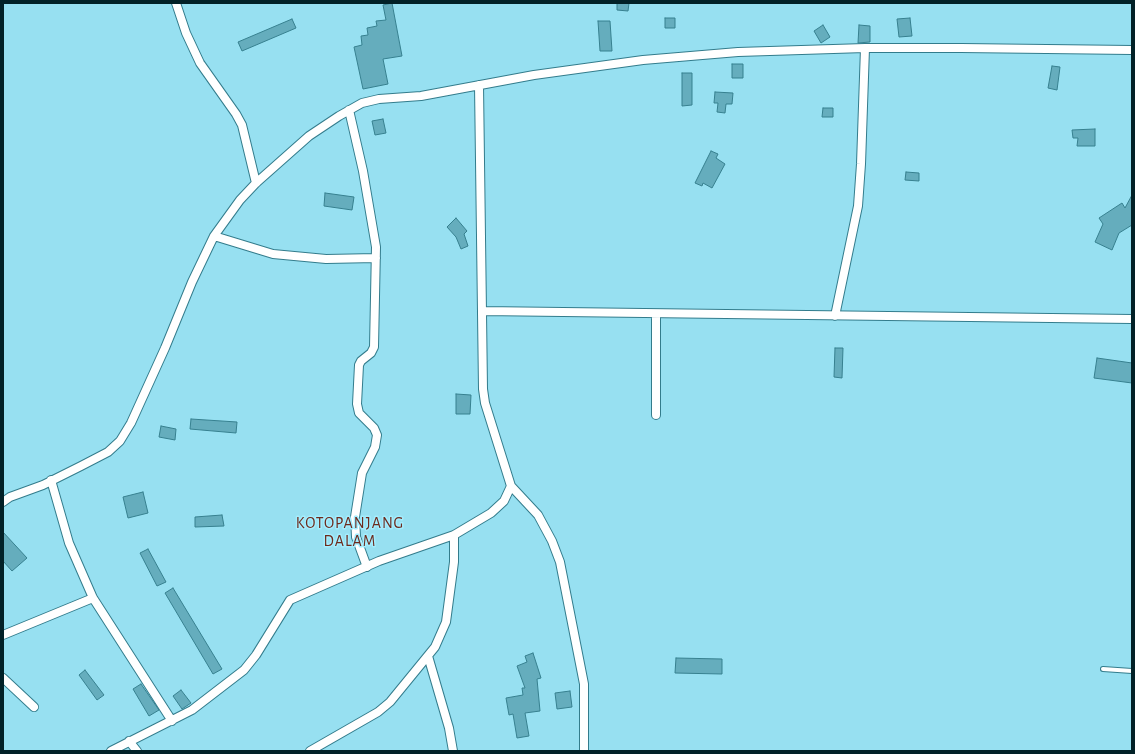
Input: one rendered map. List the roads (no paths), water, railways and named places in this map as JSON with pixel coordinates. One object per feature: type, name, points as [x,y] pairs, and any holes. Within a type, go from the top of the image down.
[{"type":"street","points":[[176,3],[186,33],[200,63],[236,114],[242,125],[256,183]]},
{"type":"street","points":[[3,502],[10,497],[51,480],[108,452],[120,441],[131,423],[165,348],[192,282],[214,236],[240,200],[256,183],[309,136],[362,103],[379,99],[421,96],[534,75],[643,60],[738,52],[865,48],[1132,50]]},
{"type":"street","points":[[835,316],[858,206],[865,48]]},
{"type":"street","points":[[479,85],[483,389],[485,403],[511,486],[538,516],[552,541],[560,562],[584,684],[584,751]]},
{"type":"street","points":[[349,110],[363,171],[376,247],[374,347],[370,353],[361,360],[359,366],[357,404],[359,413],[374,428],[377,435],[375,447],[362,473],[355,517],[356,537],[367,566]]},
{"type":"street","points":[[214,236],[273,254],[326,259],[376,258]]},
{"type":"street","points":[[482,311],[1132,319]]},
{"type":"street","points":[[656,314],[656,415]]},
{"type":"street","points":[[51,480],[69,543],[93,598],[172,721]]},
{"type":"street","points":[[111,751],[192,710],[250,664],[290,600],[367,566],[454,535],[491,513],[504,501],[511,486]]},
{"type":"street","points":[[310,751],[378,712],[390,702],[435,646],[446,622],[454,562],[454,535]]},
{"type":"street","points":[[3,635],[93,598]]},
{"type":"street","points":[[428,656],[449,728],[453,751]]},
{"type":"street","points":[[3,678],[34,707]]},
{"type":"street","points":[[129,741],[138,751]]},
{"type":"lane","points":[[1103,669],[1132,671]]},
{"type":"district","name":"KOTOPANJANG DALAM","points":[[350,532]]}]
